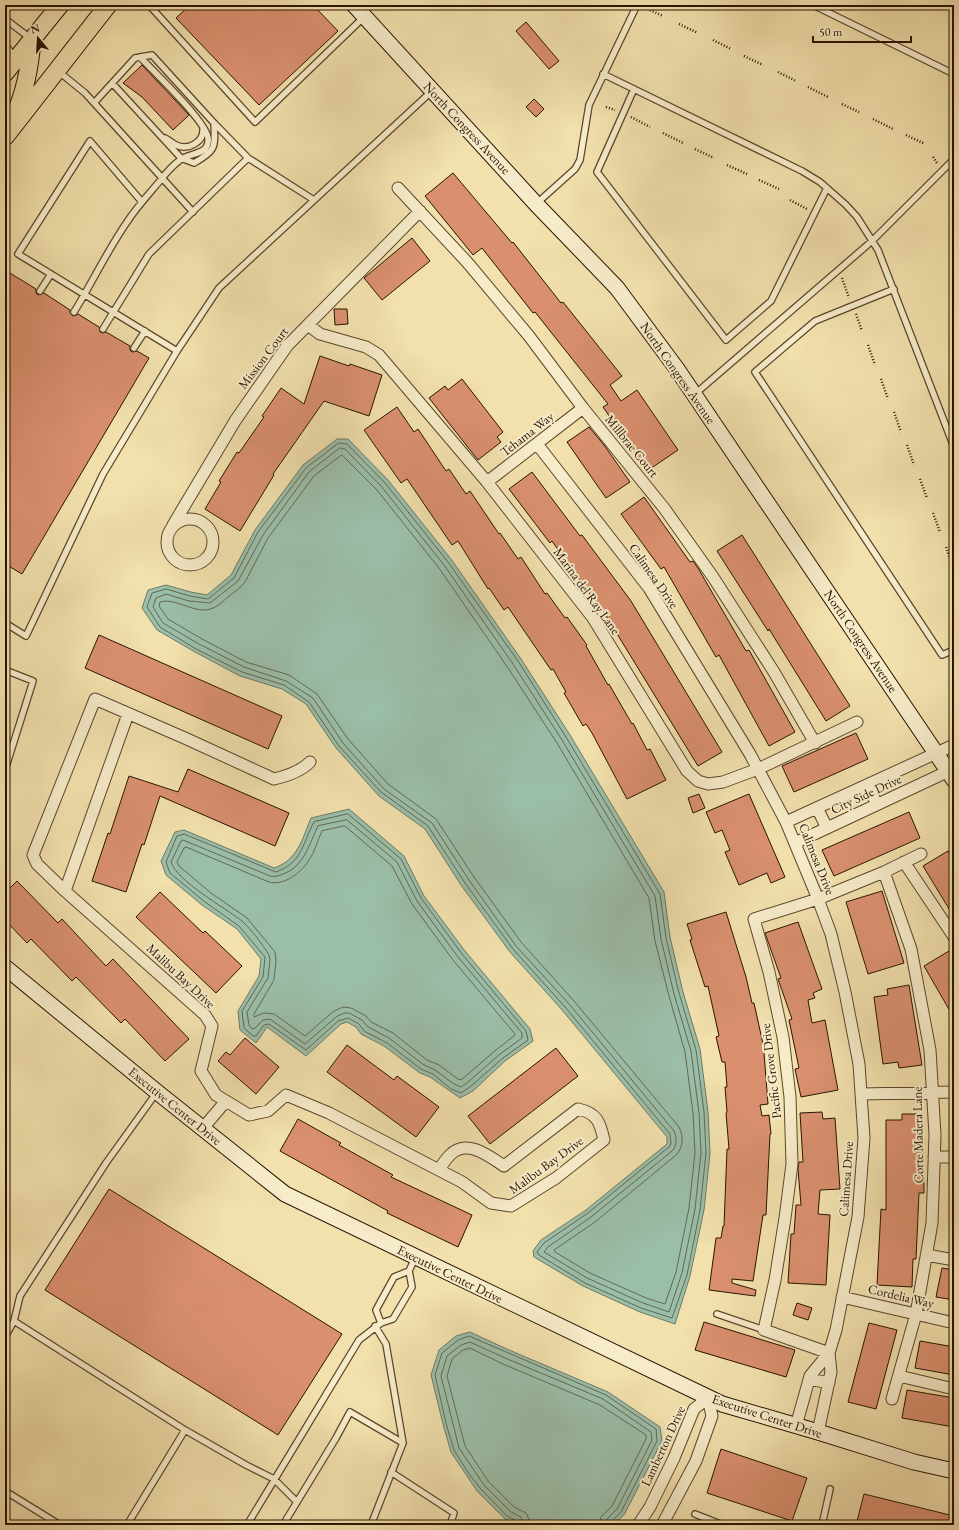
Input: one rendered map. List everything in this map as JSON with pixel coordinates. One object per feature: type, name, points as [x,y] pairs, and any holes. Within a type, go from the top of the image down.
[{"type":"main road","points":[[5,73],[60,5]]},
{"type":"main road","points":[[5,137],[108,5]]},
{"type":"main road","points":[[5,137],[22,98],[28,75],[32,40]]},
{"type":"street","name":"North Congress Avenue","points":[[354,5],[536,204],[617,288],[695,395],[952,773]]},
{"type":"street","name":"Millbrae Court","points":[[398,188],[472,268],[529,336],[583,408],[664,508],[713,577],[774,672],[815,743]]},
{"type":"street","name":"Mission Court","points":[[173,525],[187,519],[195,519],[208,527],[214,541],[209,556],[204,561],[189,566],[181,564],[170,554],[166,539],[173,525],[234,421],[287,346],[420,211]]},
{"type":"street","name":"Marina del Ray Lane","points":[[308,325],[320,334],[366,347],[379,355],[487,482],[593,618],[687,771],[698,781],[708,784],[723,782],[758,769],[857,722]]},
{"type":"street","name":"Tehama Way","points":[[487,482],[583,408]]},
{"type":"street","name":"Calimesa Drive","points":[[537,444],[649,588],[758,769],[786,822],[831,934],[845,992],[859,1064],[864,1138],[858,1217],[836,1330],[829,1353],[810,1376],[796,1426]]},
{"type":"street","name":"Malibu Bay Drive","points":[[310,762],[305,767],[274,779],[95,699],[33,855],[37,864],[65,891],[205,1015],[212,1026],[201,1072],[216,1095],[249,1116],[268,1111],[286,1095],[329,1113],[462,1182],[491,1203],[511,1206],[556,1178],[604,1140],[601,1129],[594,1116],[589,1111],[578,1109],[504,1166],[481,1152],[468,1147],[459,1149],[451,1154],[439,1170]]},
{"type":"street","points":[[65,891],[128,714]]},
{"type":"street","name":"City Side Drive","points":[[786,822],[954,745]]},
{"type":"street","name":"City Side Drive","points":[[795,843],[877,804],[952,773]]},
{"type":"street","points":[[867,785],[877,804]]},
{"type":"street","points":[[817,808],[827,828]]},
{"type":"street","name":"Pacific Grove Drive","points":[[764,1330],[786,1218],[792,1164],[790,1097],[783,1037],[770,972],[754,919],[818,900],[884,872],[921,854]]},
{"type":"street","points":[[904,862],[954,937]]},
{"type":"street","name":"Corte Madera Lane","points":[[884,872],[911,949],[930,1050],[935,1134],[932,1223],[927,1255],[916,1314],[892,1399]]},
{"type":"street","name":"Executive Center Drive","points":[[5,967],[157,1092],[285,1194],[412,1264],[722,1404],[914,1462],[954,1471]]},
{"type":"street","points":[[862,1094],[954,1092]]},
{"type":"street","points":[[203,1128],[226,1101]]},
{"type":"street","points":[[934,1157],[954,1157]]},
{"type":"street","points":[[927,1255],[954,1260]]},
{"type":"street","name":"Cordelia Way","points":[[842,1297],[954,1323]]},
{"type":"street","points":[[764,1330],[829,1353]]},
{"type":"street","name":"Calimesa Drive","points":[[818,1432],[831,1372],[829,1353]]},
{"type":"street","points":[[898,1376],[954,1389]]},
{"type":"street","points":[[809,1379],[829,1383]]},
{"type":"street","points":[[662,1525],[690,1472],[712,1416],[708,1398]]},
{"type":"street","name":"Lamberton Drive","points":[[638,1525],[650,1507],[674,1458],[694,1410],[708,1398]]},
{"type":"lane","points":[[149,5],[255,122],[365,17]]},
{"type":"lane","points":[[536,204],[575,169],[580,160],[587,109],[637,5]]},
{"type":"lane","points":[[813,5],[954,74]]},
{"type":"lane","points":[[5,19],[32,40]]},
{"type":"lane","points":[[5,45],[16,58]]},
{"type":"lane","points":[[94,102],[135,58],[152,55],[248,158],[314,200]]},
{"type":"lane","points":[[74,312],[126,223],[142,202],[181,158],[194,155],[203,150],[208,144],[208,136],[200,120],[140,57]]},
{"type":"lane","points":[[57,70],[94,102],[193,212]]},
{"type":"lane","points":[[603,74],[799,170],[827,188],[857,217],[878,250],[954,447]]},
{"type":"lane","points":[[112,83],[181,158],[194,163],[208,155],[215,145],[214,123]]},
{"type":"lane","points":[[634,89],[597,172],[726,340],[771,301],[827,188]]},
{"type":"lane","points":[[5,623],[26,636],[103,474],[177,352],[219,288],[432,90]]},
{"type":"lane","points":[[155,130],[177,146],[188,147],[197,143],[204,134],[203,126]]},
{"type":"lane","points":[[142,202],[90,140],[18,254],[177,352]]},
{"type":"lane","points":[[103,330],[149,254],[248,158]]},
{"type":"lane","points":[[695,395],[872,241],[954,159]]},
{"type":"lane","points":[[40,291],[51,274]]},
{"type":"lane","points":[[894,289],[815,321],[755,372],[942,655],[954,650]]},
{"type":"lane","points":[[134,348],[145,331]]},
{"type":"lane","points":[[5,670],[33,681],[5,770]]},
{"type":"lane","points":[[5,1337],[14,1321],[20,1296],[106,1163],[157,1092]]},
{"type":"lane","points":[[246,1525],[359,1340],[378,1325],[393,1319],[412,1287],[412,1264]]},
{"type":"lane","points":[[371,1525],[403,1443],[386,1344],[378,1325],[376,1310],[394,1277],[412,1264]]},
{"type":"lane","points":[[716,1314],[764,1330]]},
{"type":"lane","points":[[14,1321],[184,1430],[274,1479],[297,1502]]},
{"type":"lane","points":[[283,1525],[336,1438],[350,1412],[403,1443]]},
{"type":"lane","points":[[127,1525],[184,1430]]},
{"type":"lane","points":[[391,1472],[454,1513],[450,1525]]},
{"type":"lane","points":[[822,1525],[830,1488]]},
{"type":"lane","points":[[5,1491],[60,1525]]},
{"type":"lane","points":[[695,1514],[723,1525]]},
{"type":"path","points":[[650,10],[663,16]]},
{"type":"path","points":[[679,24],[698,33]]},
{"type":"path","points":[[713,40],[731,49]]},
{"type":"path","points":[[744,56],[763,65]]},
{"type":"path","points":[[778,72],[796,81]]},
{"type":"path","points":[[808,87],[828,97]]},
{"type":"path","points":[[842,104],[860,112]]},
{"type":"path","points":[[606,107],[617,111]]},
{"type":"path","points":[[630,117],[650,127]]},
{"type":"path","points":[[873,119],[893,129]]},
{"type":"path","points":[[663,133],[683,143]]},
{"type":"path","points":[[906,135],[925,144]]},
{"type":"path","points":[[696,149],[714,158]]},
{"type":"path","points":[[933,157],[938,164]]},
{"type":"path","points":[[727,165],[747,174]]},
{"type":"path","points":[[759,180],[779,189]]},
{"type":"path","points":[[790,200],[809,210]]},
{"type":"path","points":[[842,278],[849,298]]},
{"type":"path","points":[[855,312],[862,331]]},
{"type":"path","points":[[868,345],[875,365]]},
{"type":"path","points":[[881,379],[888,399]]},
{"type":"path","points":[[894,412],[902,432]]},
{"type":"path","points":[[907,445],[914,465]]},
{"type":"path","points":[[920,479],[927,498]]},
{"type":"path","points":[[932,513],[940,532]]},
{"type":"path","points":[[946,547],[953,566]]},
{"type":"water","points":[[337,439],[348,439],[388,480],[451,559],[521,659],[570,735],[664,892],[670,937],[683,992],[700,1049],[708,1112],[710,1153],[704,1210],[690,1276],[675,1324],[640,1312],[583,1286],[534,1257],[533,1251],[541,1240],[586,1210],[667,1144],[667,1137],[563,1011],[510,952],[461,885],[425,829],[379,796],[336,748],[306,704],[282,689],[240,676],[157,630],[142,608],[148,590],[166,585],[207,595],[231,575],[255,530],[303,465]]},
{"type":"water","points":[[349,809],[404,856],[424,896],[465,951],[530,1029],[533,1041],[505,1061],[473,1091],[460,1098],[430,1077],[420,1073],[384,1046],[361,1034],[356,1027],[347,1022],[341,1024],[306,1056],[267,1027],[256,1043],[240,1030],[238,1011],[259,976],[261,959],[237,929],[202,905],[166,875],[161,861],[175,832],[184,830],[274,868],[289,860],[294,854],[302,841],[311,818]]},
{"type":"water","points":[[470,1332],[608,1392],[660,1427],[662,1441],[624,1515],[614,1524],[518,1525],[505,1519],[477,1491],[451,1452],[431,1375],[439,1350],[456,1336]]},
{"type":"building","points":[[190,5],[313,5],[338,31],[259,105],[176,18]]},
{"type":"building","points":[[526,22],[559,61],[549,69],[516,31]]},
{"type":"building","points":[[142,65],[189,115],[173,130],[142,97],[123,83]]},
{"type":"building","points":[[534,99],[544,109],[536,117],[526,107]]},
{"type":"building","points":[[453,173],[512,243],[513,242],[561,303],[563,302],[622,376],[610,385],[621,401],[637,390],[678,450],[647,471],[603,407],[608,404],[535,312],[533,313],[482,248],[473,255],[425,196]]},
{"type":"building","points":[[412,238],[430,261],[382,300],[364,278]]},
{"type":"building","points":[[5,270],[36,289],[36,293],[38,295],[44,293],[70,310],[72,315],[74,316],[78,314],[99,327],[100,332],[106,332],[130,346],[130,350],[132,352],[137,351],[149,358],[22,574],[5,564]]},
{"type":"building","points":[[334,309],[347,309],[348,324],[335,325]]},
{"type":"building","points":[[320,356],[382,375],[369,416],[324,401],[273,474],[274,475],[240,531],[205,509],[221,482],[219,481],[237,452],[239,453],[264,417],[262,416],[281,388],[304,404]]},
{"type":"building","points":[[462,379],[503,432],[497,437],[501,442],[478,460],[429,398],[445,386],[448,390]]},
{"type":"building","points":[[397,407],[414,432],[418,429],[446,471],[449,469],[466,494],[470,491],[518,559],[521,557],[545,594],[547,593],[565,618],[567,617],[587,645],[586,646],[608,685],[609,684],[632,724],[633,723],[647,750],[650,749],[666,780],[627,799],[592,733],[586,724],[583,726],[564,693],[566,692],[553,669],[551,670],[508,607],[504,610],[489,588],[488,589],[458,541],[452,545],[407,479],[401,483],[364,430]]},
{"type":"building","points":[[589,427],[604,445],[630,482],[606,498],[567,442]]},
{"type":"building","points":[[532,472],[580,536],[582,535],[631,601],[722,752],[698,766],[600,606],[599,607],[552,541],[550,543],[509,489]]},
{"type":"building","points":[[644,497],[690,562],[693,561],[698,568],[746,651],[749,650],[795,732],[769,746],[719,655],[716,657],[664,567],[661,569],[621,514]]},
{"type":"building","points":[[742,535],[850,706],[826,721],[769,629],[768,631],[717,551]]},
{"type":"building","points":[[99,635],[282,716],[268,749],[85,668]]},
{"type":"building","points":[[856,733],[868,759],[794,792],[782,766]]},
{"type":"building","points":[[188,769],[289,813],[275,846],[160,796],[144,845],[142,844],[126,892],[92,881],[108,833],[110,834],[129,776],[178,792]]},
{"type":"building","points":[[699,794],[705,808],[693,813],[688,798]]},
{"type":"building","points":[[749,794],[785,877],[771,883],[767,873],[739,885],[725,852],[730,850],[722,830],[715,833],[706,812]]},
{"type":"building","points":[[909,812],[920,838],[834,876],[822,850]]},
{"type":"building","points":[[948,851],[954,862],[954,917],[923,866]]},
{"type":"building","points":[[17,881],[58,923],[62,919],[106,966],[113,959],[189,1039],[165,1061],[125,1019],[121,1023],[76,977],[72,981],[31,939],[27,943],[5,920],[5,893]]},
{"type":"building","points":[[882,891],[904,963],[868,974],[846,902]]},
{"type":"building","points":[[160,892],[203,933],[205,931],[242,966],[216,993],[136,917]]},
{"type":"building","points":[[726,912],[746,977],[752,1003],[754,1003],[765,1053],[768,1104],[760,1105],[762,1116],[769,1115],[771,1134],[766,1215],[763,1215],[753,1281],[732,1279],[732,1283],[756,1290],[755,1296],[709,1290],[716,1238],[721,1238],[724,1226],[727,1149],[729,1149],[725,1087],[727,1087],[725,1062],[722,1062],[716,1037],[719,1036],[708,986],[705,987],[690,940],[692,939],[687,924]]},
{"type":"building","points":[[798,922],[822,989],[813,993],[815,998],[808,1000],[812,1023],[825,1020],[838,1090],[801,1097],[795,1069],[799,1068],[789,1020],[792,1019],[778,979],[781,978],[765,933]]},
{"type":"building","points":[[949,951],[954,959],[954,1018],[924,966]]},
{"type":"building","points":[[909,985],[922,1065],[899,1068],[898,1062],[883,1064],[874,997],[888,995],[887,989]]},
{"type":"building","points":[[245,1038],[279,1067],[256,1094],[218,1061],[226,1052],[230,1055]]},
{"type":"building","points":[[347,1045],[394,1080],[397,1076],[439,1107],[416,1137],[327,1072]]},
{"type":"building","points":[[556,1048],[578,1076],[490,1144],[468,1116]]},
{"type":"building","points":[[822,1112],[823,1119],[835,1118],[840,1189],[820,1190],[818,1214],[830,1215],[826,1285],[788,1283],[791,1234],[794,1234],[796,1205],[801,1205],[798,1169],[799,1162],[803,1162],[800,1113]]},
{"type":"building","points":[[902,1114],[923,1114],[924,1193],[919,1193],[916,1259],[913,1259],[912,1287],[877,1285],[881,1209],[886,1210],[886,1120],[902,1120]]},
{"type":"building","points":[[298,1119],[341,1143],[339,1145],[393,1175],[391,1177],[472,1215],[458,1247],[387,1213],[388,1211],[280,1151]]},
{"type":"building","points":[[109,1189],[342,1334],[278,1435],[45,1290]]},
{"type":"building","points":[[942,1268],[954,1270],[954,1300],[936,1297]]},
{"type":"building","points":[[797,1303],[812,1308],[808,1320],[793,1315]]},
{"type":"building","points":[[704,1322],[795,1350],[786,1377],[695,1350]]},
{"type":"building","points":[[869,1323],[897,1330],[876,1409],[848,1402]]},
{"type":"building","points":[[920,1341],[954,1347],[954,1375],[915,1368]]},
{"type":"building","points":[[907,1390],[954,1398],[954,1427],[902,1418]]},
{"type":"building","points":[[721,1449],[807,1478],[792,1521],[707,1493]]},
{"type":"building","points":[[864,1494],[954,1516],[952,1525],[856,1525]]}]
